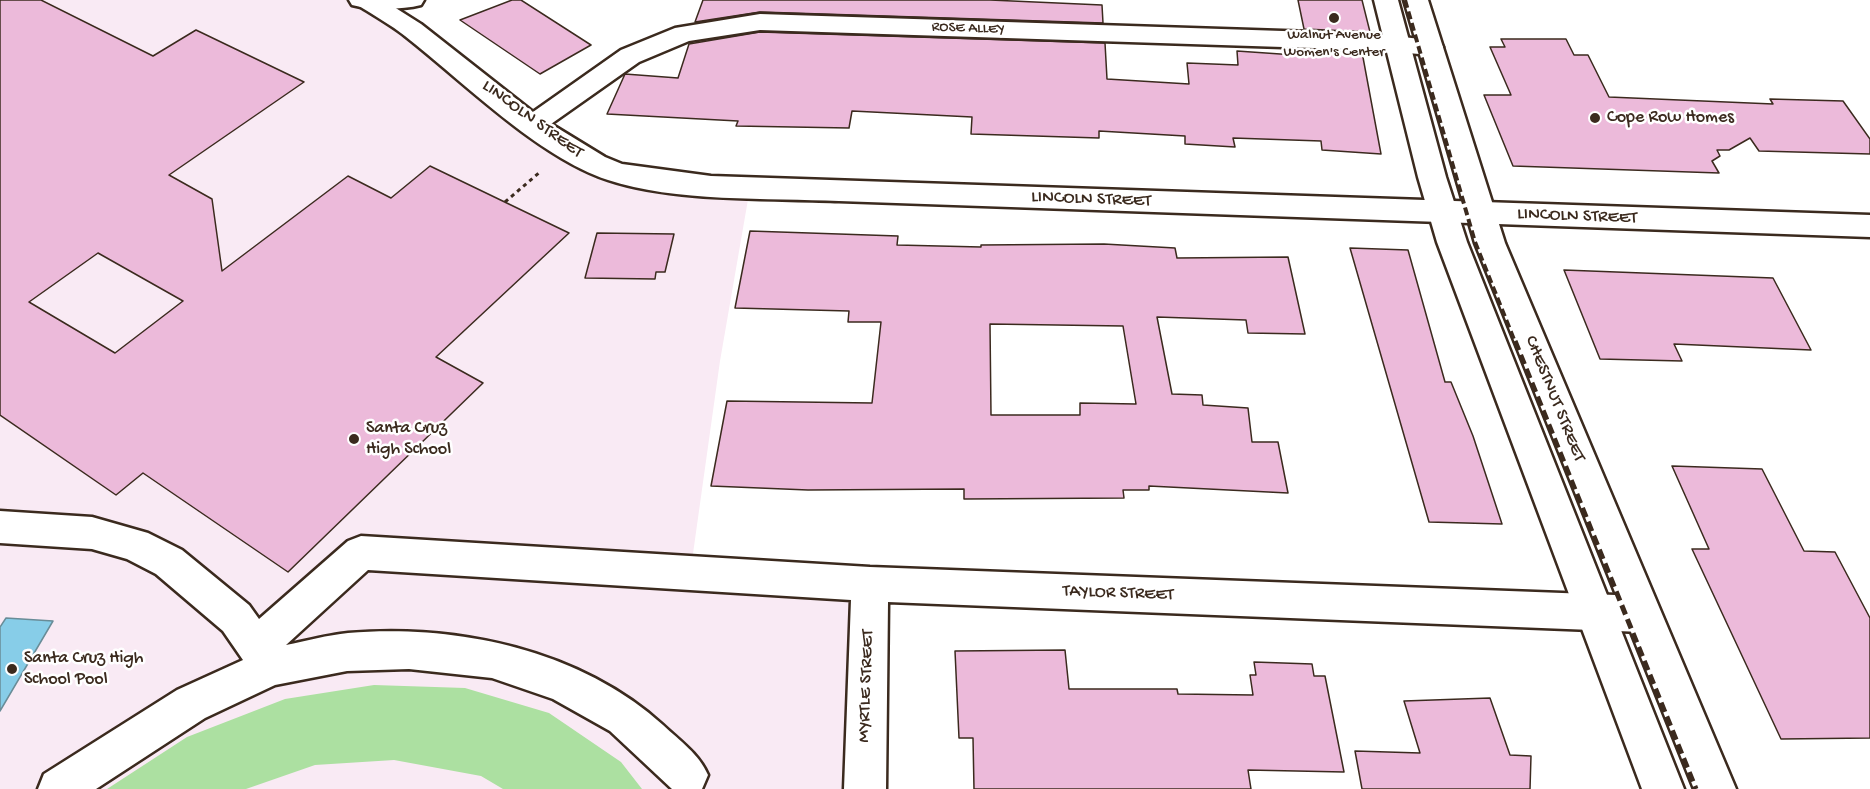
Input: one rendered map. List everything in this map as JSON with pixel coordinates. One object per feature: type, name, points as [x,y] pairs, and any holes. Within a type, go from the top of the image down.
[{"type":"street","points":[[364,1],[412,0]]},
{"type":"street","name":"CHESTNUT STREET","points":[[1386,0],[1398,44],[1462,213],[1594,614],[1663,789]]},
{"type":"street","name":"CHESTNUT STREET","points":[[1416,0],[1430,46],[1462,213],[1642,614],[1715,789]]},
{"type":"street","name":"LINCOLN STREET","points":[[364,1],[412,29],[532,125],[595,164],[617,173],[711,186],[1870,226]]},
{"type":"street","name":"ROSE ALLEY","points":[[532,125],[630,56],[684,34],[760,22],[1430,46]]},
{"type":"street","points":[[0,526],[92,533],[135,545],[169,562],[236,618],[263,657]]},
{"type":"street","name":"TAYLOR STREET","points":[[263,657],[361,553],[870,584],[1594,614],[1642,614]]},
{"type":"street","name":"MYRTLE STREET","points":[[864,789],[870,584]]},
{"type":"street","points":[[59,789],[263,657],[409,650],[492,659],[563,683],[624,717],[687,775]]},
{"type":"shaded area","name":"Santa Cruz High School","points":[[0,0],[346,0],[394,23],[615,183],[750,188],[720,361],[690,575],[869,585],[864,789],[0,789]]},
{"type":"green space","points":[[374,685],[465,688],[549,713],[621,762],[642,789],[503,789],[481,776],[394,760],[315,765],[246,789],[107,789],[187,737],[285,699]]},
{"type":"water","name":"Santa Cruz High School Pool","points":[[6,618],[53,621],[0,711],[0,627]]},
{"type":"building","points":[[0,0],[41,0],[153,56],[196,30],[304,82],[169,175],[212,199],[222,271],[348,176],[391,198],[430,166],[569,233],[436,357],[483,383],[288,572],[143,473],[116,495],[0,415]],"holes":[[[98,253],[183,301],[115,353],[29,302]]]},
{"type":"building","points":[[512,0],[521,0],[591,45],[540,74],[460,20]]},
{"type":"building","points":[[703,0],[990,0],[1102,5],[1103,23],[760,12],[695,22]]},
{"type":"building","name":"Walnut Avenue Women's Center","points":[[1298,0],[1362,0],[1370,32],[1304,29]]},
{"type":"building","points":[[760,32],[1105,43],[1107,79],[1189,84],[1187,63],[1238,65],[1237,51],[1309,56],[1308,50],[1362,52],[1381,154],[1322,150],[1321,141],[1233,138],[1235,147],[1185,144],[1185,136],[1099,131],[1099,138],[971,134],[972,117],[852,111],[849,128],[736,126],[738,121],[607,114],[625,74],[678,78],[689,44]]},
{"type":"building","points":[[1501,39],[1566,39],[1574,55],[1588,55],[1609,97],[1773,104],[1770,99],[1843,101],[1870,139],[1870,154],[1759,151],[1750,138],[1729,150],[1717,150],[1720,156],[1712,161],[1719,173],[1513,166],[1484,95],[1511,95],[1490,47],[1505,47]]},
{"type":"building","points":[[750,231],[898,236],[897,245],[981,247],[981,245],[1104,244],[1175,248],[1177,258],[1288,257],[1305,334],[1248,333],[1246,320],[1157,317],[1172,394],[1202,395],[1203,405],[1248,408],[1252,442],[1278,442],[1288,493],[1149,486],[1149,490],[1123,490],[1124,498],[964,499],[964,489],[808,490],[711,486],[727,401],[872,403],[881,322],[848,322],[849,311],[735,308]],"holes":[[[990,324],[1123,326],[1136,404],[1080,403],[1080,415],[991,415]]]},
{"type":"building","points":[[597,233],[674,234],[665,272],[656,272],[655,279],[585,278]]},
{"type":"building","points":[[1350,248],[1408,250],[1445,382],[1451,382],[1473,436],[1502,524],[1429,522]]},
{"type":"building","points":[[1564,270],[1773,278],[1811,350],[1674,344],[1682,361],[1600,359]]},
{"type":"building","points":[[1672,466],[1762,469],[1804,551],[1835,552],[1870,618],[1870,738],[1781,739],[1692,549],[1709,549]]},
{"type":"building","points":[[1065,650],[1069,689],[1177,689],[1178,694],[1253,695],[1250,675],[1256,675],[1254,662],[1312,664],[1314,676],[1325,676],[1344,772],[1248,770],[1251,789],[974,789],[973,738],[959,738],[955,651]]},
{"type":"building","points":[[1490,698],[1510,755],[1531,756],[1530,789],[1362,789],[1355,751],[1420,753],[1404,701]]},
{"type":"railway","points":[[1405,0],[1475,242],[1515,342]]},
{"type":"railway","points":[[1515,341],[1696,789]]},
{"type":"place","name":"Walnut Avenue Women's Center","points":[[1334,18]]},
{"type":"place","name":"Cope Row Homes","points":[[1595,118]]},
{"type":"place","name":"Santa Cruz High School","points":[[354,439]]},
{"type":"place","name":"Santa Cruz High School Pool","points":[[12,669]]}]
